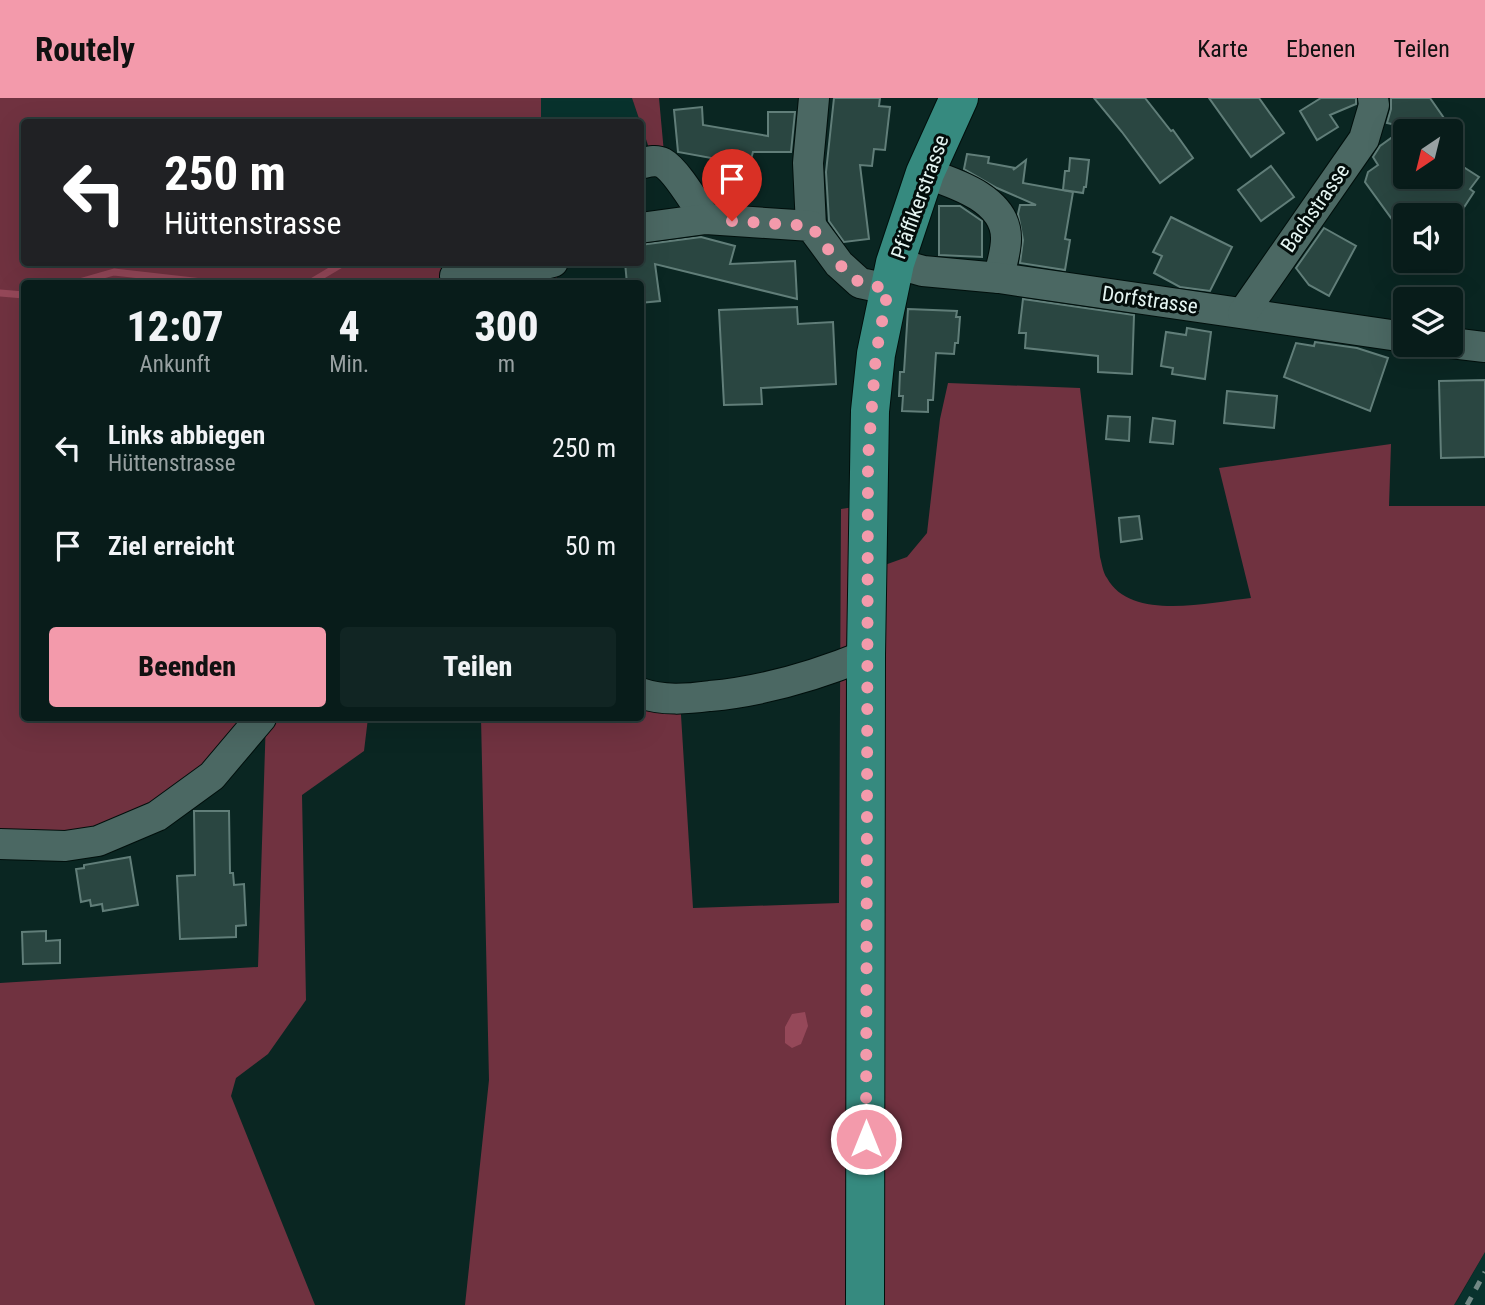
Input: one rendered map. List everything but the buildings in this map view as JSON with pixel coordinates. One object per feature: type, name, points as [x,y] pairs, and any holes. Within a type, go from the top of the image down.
[{"type":"main road","name":"Pfäffikerstrasse","points":[[866,1305],[866,655],[870,411],[876,354],[892,276],[925,173],[960,98]]},
{"type":"street","points":[[644,227],[706,219],[811,226],[808,163],[814,98]]},
{"type":"street","name":"Bachstrasse","points":[[1243,313],[1364,139],[1374,106],[1373,98]]},
{"type":"street","points":[[644,163],[653,160],[664,164],[706,219]]},
{"type":"street","points":[[925,173],[966,187],[985,200],[1000,218],[1006,237],[999,278]]},
{"type":"street","name":"Dorfstrasse","points":[[811,226],[839,264],[860,283],[923,271],[999,278],[1393,335]]},
{"type":"street","points":[[455,276],[522,270],[538,266]]},
{"type":"street","points":[[1463,344],[1485,347]]},
{"type":"street","points":[[644,694],[680,699],[742,693],[783,685],[866,655]]},
{"type":"street","points":[[0,844],[65,846],[98,841],[157,816],[212,776],[258,721]]},
{"type":"shaded area","points":[[0,98],[541,98],[541,119],[21,119],[21,266],[554,266],[557,280],[21,280],[21,721],[258,721],[157,816],[0,844]]},
{"type":"shaded area","points":[[541,98],[632,98],[639,119],[541,119]]},
{"type":"shaded area","points":[[632,98],[659,98],[665,164],[653,160],[644,133],[644,119],[639,119]]},
{"type":"shaded area","points":[[948,383],[1080,388],[1100,557],[1104,571],[1118,592],[1152,605],[1194,605],[1251,598],[1219,468],[1391,444],[1389,506],[1485,506],[1485,1252],[1454,1305],[465,1305],[489,1080],[481,721],[644,721],[644,693],[680,699],[693,908],[839,903],[841,509],[867,505],[868,571],[907,557],[927,533],[940,419]]},
{"type":"shaded area","points":[[266,721],[368,721],[364,751],[302,795],[306,1000],[268,1054],[236,1078],[231,1096],[315,1305],[0,1305],[0,983],[258,967]]},
{"type":"shaded area","points":[[805,1012],[808,1026],[801,1044],[792,1048],[785,1043],[785,1027],[792,1014]]},
{"type":"shaded area","points":[[1485,1252],[1485,1305],[1454,1305],[1458,1300]]},
{"type":"waterway","points":[[315,280],[338,266]]},
{"type":"waterway","points":[[86,280],[114,272],[185,280]]},
{"type":"waterway","points":[[0,293],[21,295]]},
{"type":"railway","points":[[1467,1305],[1485,1272]]},
{"type":"route","points":[[732,221],[811,226],[839,264],[860,283],[888,289],[876,354],[868,458],[866,1139]]}]
